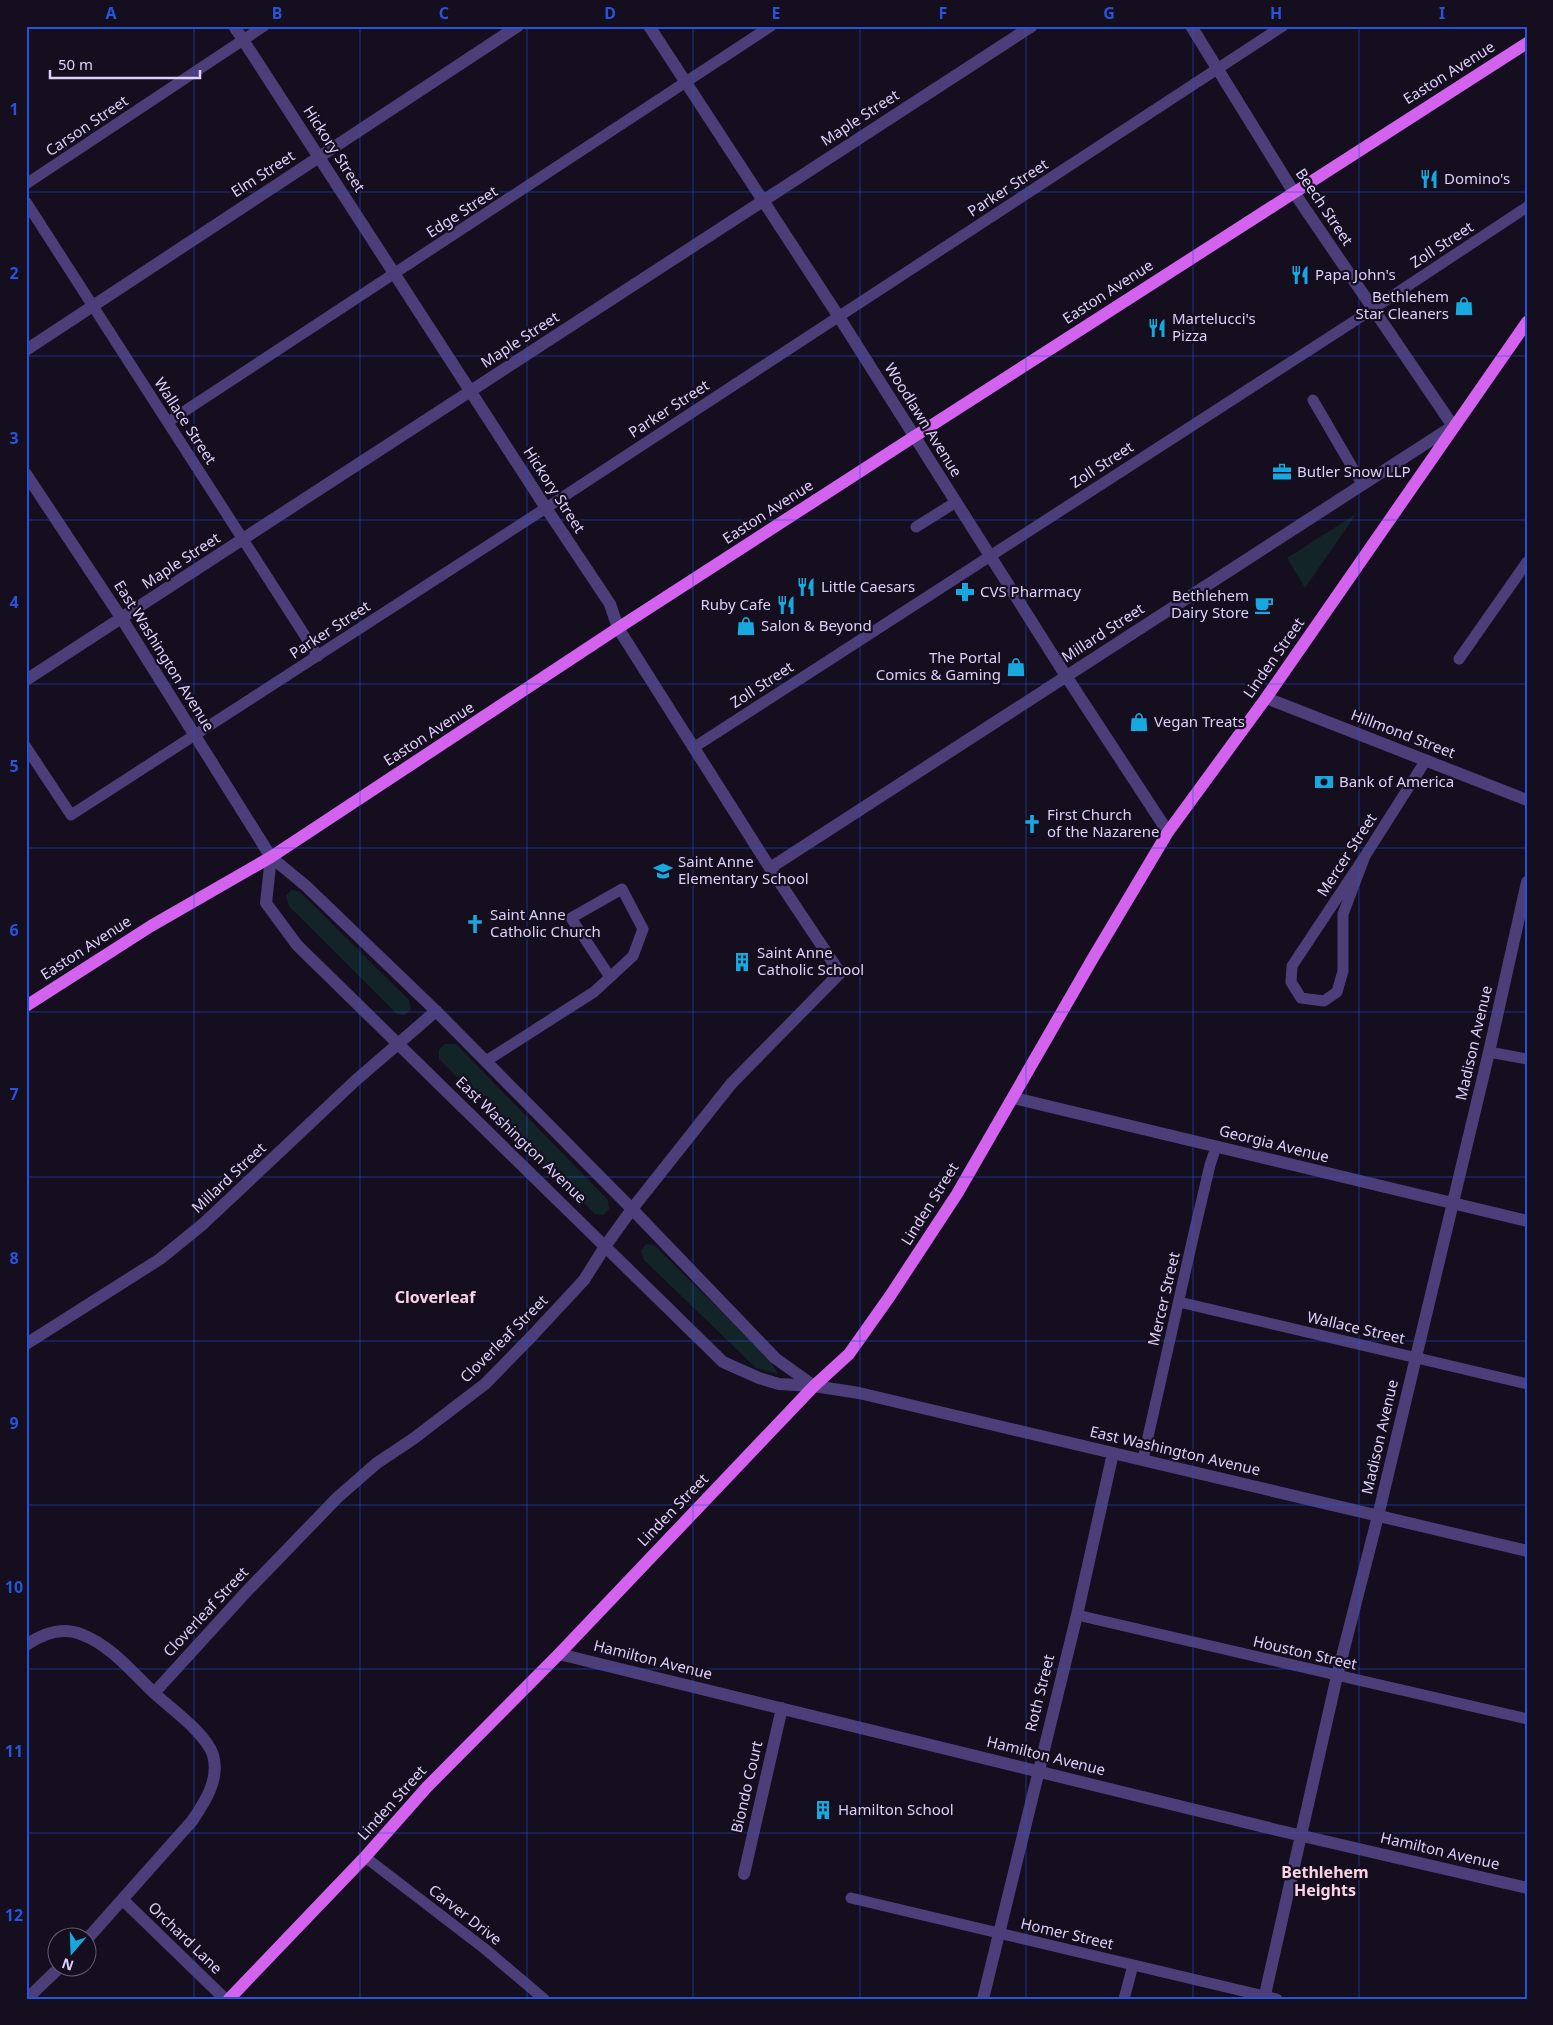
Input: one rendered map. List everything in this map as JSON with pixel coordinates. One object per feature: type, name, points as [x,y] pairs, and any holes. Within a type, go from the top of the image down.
[{"type":"main road","name":"Easton Avenue","points":[[26,1006],[151,926],[271,857],[618,628],[914,436],[1293,191],[1527,43]]},
{"type":"main road","name":"Linden Street","points":[[229,1999],[366,1857],[427,1787],[558,1654],[814,1386],[849,1354],[890,1296],[957,1194],[1168,832],[1266,698],[1527,322]]},
{"type":"street","name":"Hickory Street","points":[[234,26],[610,604],[618,628],[693,748],[840,974]]},
{"type":"street","name":"Elm Street","points":[[26,350],[518,26]]},
{"type":"street","name":"Woodlawn Avenue","points":[[649,26],[685,84],[839,316],[1066,676],[1168,832]]},
{"type":"street","name":"Maple Street","points":[[26,680],[1032,26]]},
{"type":"street","name":"Beech Street","points":[[1191,26],[1293,191],[1453,426]]},
{"type":"street","name":"Millard Street","points":[[770,868],[1453,426]]},
{"type":"street","name":"East Washington Avenue","points":[[26,474],[122,618],[271,857],[306,886],[436,1011],[632,1209],[774,1358],[814,1386]]},
{"type":"street","name":"Hillmond Street","points":[[1266,698],[1527,800]]},
{"type":"street","name":"East Washington Avenue","points":[[271,857],[266,903],[297,946],[606,1245],[723,1362],[772,1382],[859,1393],[1527,1551]]},
{"type":"street","name":"Madison Avenue","points":[[1268,1998],[1301,1836],[1338,1676],[1489,1052],[1527,882]]},
{"type":"street","name":"Cloverleaf Street","points":[[154,1693],[247,1591],[338,1497],[377,1462],[414,1439],[485,1384],[584,1280],[632,1209],[730,1084],[840,974]]},
{"type":"street","name":"Millard Street","points":[[26,1344],[160,1259],[203,1224],[355,1081],[436,1011]]},
{"type":"street","name":"Georgia Avenue","points":[[1014,1098],[1527,1221]]},
{"type":"street","name":"Roth Street","points":[[983,1999],[1077,1615],[1113,1453]]},
{"type":"street","points":[[26,1645],[38,1636],[53,1632],[82,1634],[108,1649],[193,1728],[213,1754],[213,1781],[205,1802],[192,1822],[97,1928]]},
{"type":"street","name":"Hamilton Avenue","points":[[558,1654],[1301,1836],[1527,1888]]},
{"type":"street","name":"Biondo Court","points":[[744,1874],[782,1708]]},
{"type":"street","name":"Orchard Lane","points":[[123,1900],[225,1999]]},
{"type":"street","points":[[26,1997],[32,1994],[49,1978]]},
{"type":"lane","name":"Carson Street","points":[[26,184],[264,26]]},
{"type":"lane","name":"Edge Street","points":[[168,422],[771,26]]},
{"type":"lane","name":"Parker Street","points":[[26,747],[71,815],[546,508],[1283,26]]},
{"type":"lane","name":"Wallace Street","points":[[26,202],[318,656]]},
{"type":"lane","name":"Zoll Street","points":[[693,748],[1527,207]]},
{"type":"lane","points":[[1313,400],[1362,484]]},
{"type":"lane","points":[[916,527],[956,502]]},
{"type":"lane","points":[[1459,659],[1527,562]]},
{"type":"lane","name":"Mercer Street","points":[[1365,856],[1343,914],[1343,971],[1338,992],[1324,1001],[1301,998],[1291,982],[1292,966],[1426,760]]},
{"type":"lane","points":[[486,1061],[594,992],[633,956],[643,929],[622,889],[571,918],[610,977]]},
{"type":"lane","points":[[1489,1052],[1527,1060]]},
{"type":"lane","name":"Mercer Street","points":[[1142,1459],[1210,1165],[1216,1147]]},
{"type":"lane","name":"Wallace Street","points":[[1179,1302],[1527,1384]]},
{"type":"lane","name":"Houston Street","points":[[1077,1615],[1527,1719]]},
{"type":"lane","name":"Carver Drive","points":[[366,1857],[485,1949],[544,1999]]},
{"type":"lane","name":"Homer Street","points":[[850,1898],[1133,1964],[1268,1998]]},
{"type":"lane","points":[[1124,1999],[1133,1964]]},
{"type":"shaded area","points":[[1356,514],[1305,588],[1287,558]]},
{"type":"shaded area","points":[[291,890],[299,891],[409,1000],[411,1009],[405,1015],[397,1014],[289,906],[286,896]]},
{"type":"shaded area","points":[[445,1044],[456,1044],[608,1200],[609,1209],[603,1215],[595,1214],[439,1059],[439,1050]]},
{"type":"shaded area","points":[[646,1244],[654,1245],[768,1357],[778,1374],[756,1368],[644,1260],[641,1251]]},
{"type":"place","name":"Domino's","points":[[1429,179]]},
{"type":"place","name":"Papa John's","points":[[1300,275]]},
{"type":"place","name":"Bethlehem Star Cleaners","points":[[1464,306]]},
{"type":"place","name":"Martelucci's Pizza","points":[[1157,328]]},
{"type":"place","name":"Butler Snow LLP","points":[[1282,472]]},
{"type":"place","name":"Little Caesars","points":[[806,587]]},
{"type":"place","name":"CVS Pharmacy","points":[[965,592]]},
{"type":"place","name":"Ruby Cafe","points":[[786,605]]},
{"type":"place","name":"Bethlehem Dairy Store","points":[[1264,605]]},
{"type":"place","name":"Salon & Beyond","points":[[746,626]]},
{"type":"place","name":"The Portal Comics & Gaming","points":[[1016,667]]},
{"type":"place","name":"Vegan Treats","points":[[1139,722]]},
{"type":"place","name":"Bank of America","points":[[1324,782]]},
{"type":"place","name":"First Church of the Nazarene","points":[[1032,824]]},
{"type":"place","name":"Saint Anne Elementary School","points":[[663,871]]},
{"type":"place","name":"Saint Anne Catholic Church","points":[[475,924]]},
{"type":"place","name":"Saint Anne Catholic School","points":[[742,962]]},
{"type":"place","name":"Hamilton School","points":[[823,1810]]},
{"type":"district","name":"Cloverleaf","points":[[435,1297]]},
{"type":"district","name":"Bethlehem Heights","points":[[1325,1881]]}]
